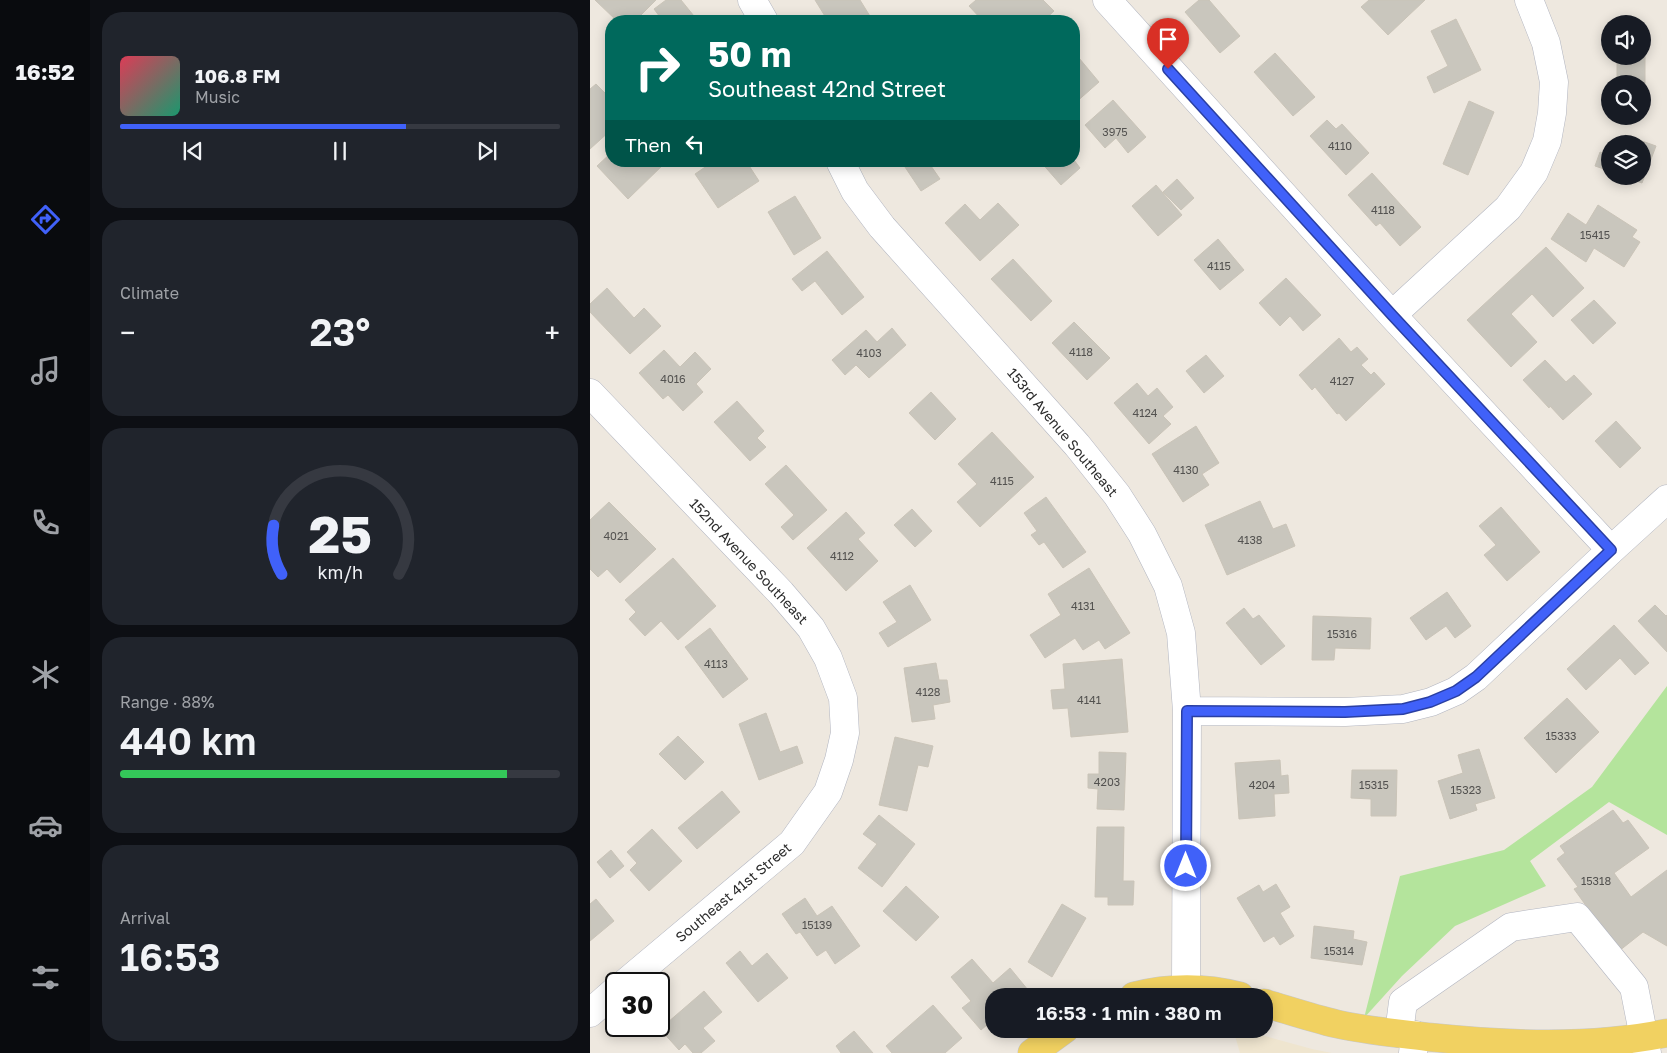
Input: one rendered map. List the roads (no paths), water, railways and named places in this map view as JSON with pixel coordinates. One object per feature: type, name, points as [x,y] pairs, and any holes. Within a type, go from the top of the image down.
[{"type":"main road","points":[[1273,1006],[1338,1024],[1409,1040],[1518,1044],[1653,1041]]},
{"type":"main road","points":[[1032,1053],[1053,1038]]},
{"type":"street","points":[[1108,0],[1392,315],[1611,550]]},
{"type":"street","points":[[1392,315],[1508,208],[1534,172],[1547,141],[1552,113],[1554,82],[1546,43],[1529,0]]},
{"type":"street","name":"153rd Avenue Southeast","points":[[843,167],[855,191],[882,227],[1077,445],[1117,494],[1142,534],[1168,586],[1181,633],[1187,711],[1186,988]]},
{"type":"street","name":"152nd Avenue Southeast","points":[[590,394],[774,586],[811,628],[828,658],[843,698],[845,733],[839,760]]},
{"type":"street","points":[[1187,711],[1345,712],[1403,709],[1430,702],[1456,691],[1476,677],[1667,499]]},
{"type":"street","name":"Southeast 41st Street","points":[[638,972],[792,843],[828,792],[839,760]]},
{"type":"street","points":[[1409,1040],[1403,1002],[1511,927],[1577,917],[1634,987],[1653,1041]]},
{"type":"street","points":[[590,1012],[605,999]]}]
